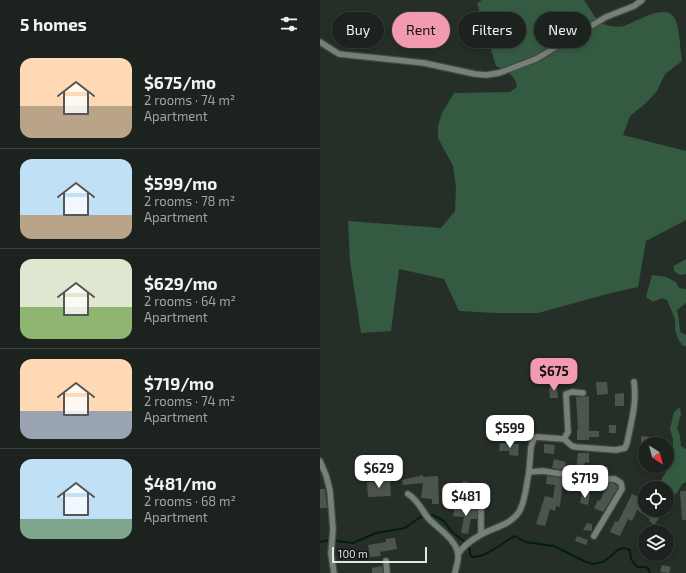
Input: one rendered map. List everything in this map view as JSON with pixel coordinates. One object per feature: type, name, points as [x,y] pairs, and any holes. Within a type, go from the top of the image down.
[{"type":"street","points":[[320,42],[339,54],[424,63],[486,75],[499,73],[536,59],[606,18],[634,6],[642,0]]},
{"type":"street","points":[[455,573],[458,554],[464,547],[482,534],[508,523],[519,512],[524,498],[531,447],[534,438],[564,439],[572,446],[576,447],[616,450],[624,448],[627,443],[635,402],[634,382]]},
{"type":"street","points":[[564,439],[568,432],[566,394],[572,392],[583,393]]},
{"type":"street","points":[[320,461],[326,475],[330,491],[332,520],[331,554],[334,573]]},
{"type":"street","points":[[528,472],[543,471],[594,479],[615,479],[619,481],[622,484],[622,489],[594,536]]},
{"type":"street","points":[[408,494],[415,498],[428,517],[450,538],[458,554]]},
{"type":"street","points":[[452,501],[481,507],[482,534]]},
{"type":"street","points":[[386,562],[387,573]]},
{"type":"green space","points":[[482,0],[584,0],[599,23],[621,27],[659,12],[666,12],[672,15],[676,21],[682,61],[665,74],[657,91],[646,103],[630,116],[623,135],[686,151],[686,220],[646,241],[638,287],[538,313],[459,311],[444,279],[399,269],[391,331],[361,333],[350,261],[348,221],[441,228],[455,211],[456,187],[453,166],[438,138],[438,126],[442,113],[454,93],[510,92],[517,87],[512,76],[496,66],[491,48],[526,48],[526,12],[480,12],[477,3]]},
{"type":"green space","points":[[686,259],[686,274],[680,275],[674,271],[674,266]]},
{"type":"green space","points":[[652,275],[666,277],[676,282],[679,288],[686,289],[686,303],[677,310],[680,332],[686,335],[686,346],[683,346],[678,339],[675,329],[675,319],[667,300],[662,298],[653,302],[646,297]]},
{"type":"green space","points":[[680,407],[681,414],[677,428],[681,446],[686,449],[686,482],[682,484],[677,493],[674,495],[674,481],[660,481],[665,473],[674,473],[674,437],[672,437],[670,429],[674,412]]},
{"type":"building","points":[[596,382],[607,382],[608,394],[597,395]]},
{"type":"building","points":[[549,387],[557,387],[558,398],[550,398]]},
{"type":"building","points":[[624,393],[624,406],[615,406],[615,394]]},
{"type":"building","points":[[589,396],[589,431],[599,431],[599,437],[589,437],[589,440],[577,440],[578,429],[576,397]]},
{"type":"building","points":[[609,425],[616,425],[616,433],[609,433]]},
{"type":"building","points":[[500,443],[519,444],[518,456],[509,455],[509,451],[499,451]]},
{"type":"building","points":[[544,444],[555,445],[554,454],[544,453]]},
{"type":"building","points":[[578,453],[589,453],[589,463],[585,462],[583,473],[576,472]]},
{"type":"building","points":[[554,459],[566,462],[564,470],[552,468]]},
{"type":"building","points":[[601,467],[608,467],[607,475],[600,475]]},
{"type":"building","points":[[423,475],[423,477],[438,476],[439,504],[432,504],[432,499],[421,498],[423,483],[403,485],[402,480]]},
{"type":"building","points":[[547,476],[563,478],[560,507],[556,506],[555,511],[550,509],[545,526],[536,524],[545,496],[553,498],[555,485],[546,484]]},
{"type":"building","points":[[390,480],[391,496],[368,497],[367,482]]},
{"type":"building","points":[[463,481],[468,482],[468,485],[483,487],[482,498],[446,493],[447,484],[462,486]]},
{"type":"building","points":[[608,483],[614,483],[618,488],[603,512],[594,508],[598,500],[600,501]]},
{"type":"building","points":[[320,489],[325,489],[327,508],[320,508]]},
{"type":"building","points":[[680,491],[686,491],[686,520],[682,520]]},
{"type":"building","points":[[582,493],[590,494],[588,505],[580,503]]},
{"type":"building","points":[[632,494],[638,497],[638,511],[637,510],[632,521],[628,519],[620,536],[610,532],[615,521],[618,522]]},
{"type":"building","points":[[455,506],[477,510],[477,519],[471,519],[468,534],[461,533],[464,517],[453,516]]},
{"type":"building","points":[[647,517],[660,517],[654,525],[649,521],[650,519]]},
{"type":"building","points":[[587,523],[592,524],[592,531],[583,530]]},
{"type":"building","points":[[577,536],[588,540],[586,545],[575,541]]},
{"type":"building","points":[[395,538],[397,549],[380,552],[381,556],[370,557],[368,545],[386,542],[386,539]]},
{"type":"building","points":[[662,565],[671,567],[669,573],[660,572]]},
{"type":"building","points":[[382,566],[383,573],[372,573],[372,568]]},
{"type":"waterway","points":[[320,542],[329,540],[353,543],[376,533],[405,528],[425,515],[433,515],[444,521],[452,532],[465,542],[472,557],[484,555],[515,536],[525,542],[554,546],[593,564],[603,562],[619,549],[624,548],[630,550],[631,559],[637,567],[646,567],[650,573]]}]
